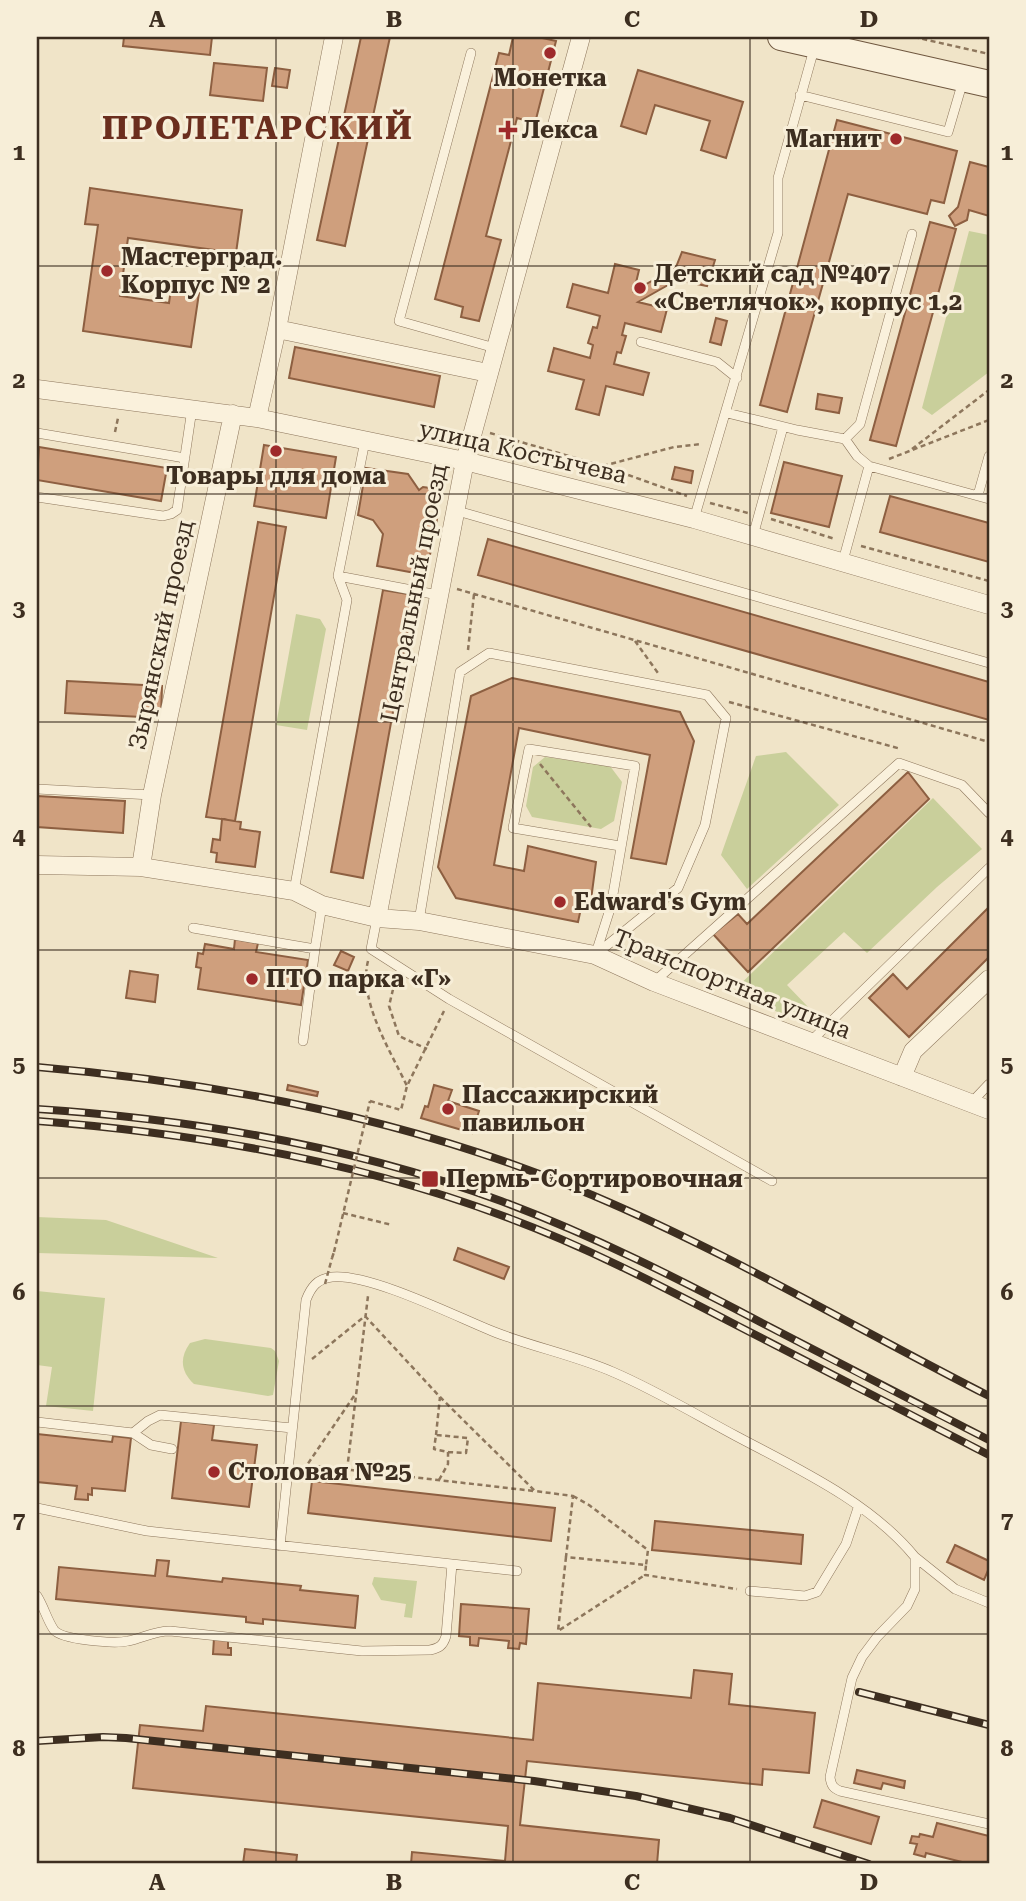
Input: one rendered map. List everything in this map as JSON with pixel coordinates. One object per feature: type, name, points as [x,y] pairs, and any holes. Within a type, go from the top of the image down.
[{"type":"main road","points":[[781,37],[977,81]]},
{"type":"street","points":[[257,418],[334,37]]},
{"type":"street","name":"Центральный проезд","points":[[377,918],[465,461],[580,37]]},
{"type":"street","points":[[277,329],[488,373]]},
{"type":"street","name":"улица Костычева","points":[[37,389],[257,418],[465,461],[695,519],[989,605]]},
{"type":"street","name":"Зырянский проезд","points":[[141,867],[152,795],[233,414]]},
{"type":"street","name":"Транспортная улица","points":[[37,865],[141,867],[294,891],[322,905],[377,918],[419,921],[595,955],[654,982],[989,1110]]},
{"type":"street","points":[[902,1077],[913,1051],[989,979]]},
{"type":"lane","points":[[695,519],[778,233],[778,178],[816,44]]},
{"type":"lane","points":[[471,52],[399,321],[495,348]]},
{"type":"lane","points":[[800,94],[948,132],[977,81]]},
{"type":"lane","points":[[845,439],[860,424],[912,234]]},
{"type":"lane","points":[[641,342],[717,362],[737,378]]},
{"type":"lane","points":[[37,497],[163,516],[171,514],[177,510],[192,409]]},
{"type":"lane","points":[[727,413],[845,439],[857,456],[869,466],[989,499]]},
{"type":"lane","points":[[753,536],[761,516],[783,427]]},
{"type":"lane","points":[[37,433],[185,458]]},
{"type":"lane","points":[[294,891],[347,600],[338,576],[365,441]]},
{"type":"lane","points":[[978,495],[989,456]]},
{"type":"lane","points":[[843,562],[846,542],[869,466]]},
{"type":"lane","points":[[454,510],[989,663]]},
{"type":"lane","points":[[338,576],[439,589]]},
{"type":"lane","points":[[419,921],[460,673],[466,668],[489,653],[707,695],[726,718],[705,825],[678,888],[595,955]]},
{"type":"lane","points":[[595,955],[611,906],[635,766],[529,749],[513,828],[621,846]]},
{"type":"lane","points":[[654,982],[899,763],[962,785],[989,813]]},
{"type":"lane","points":[[37,789],[152,795]]},
{"type":"lane","points":[[810,1042],[989,868]]},
{"type":"lane","points":[[303,1041],[322,905]]},
{"type":"lane","points":[[377,918],[371,949],[449,999],[772,1181]]},
{"type":"lane","points":[[193,928],[315,949]]},
{"type":"lane","points":[[971,1103],[989,1084]]},
{"type":"lane","points":[[280,1546],[306,1300],[310,1288],[317,1282],[332,1278],[375,1284],[498,1333],[599,1367],[641,1385],[818,1480],[900,1539],[915,1557],[955,1589],[989,1603]]},
{"type":"lane","points":[[133,1433],[148,1420],[160,1415],[292,1428]]},
{"type":"lane","points":[[37,1422],[133,1433],[151,1445],[172,1449]]},
{"type":"lane","points":[[37,1508],[147,1531],[517,1571]]},
{"type":"lane","points":[[750,1591],[804,1596],[817,1592],[846,1544],[858,1508]]},
{"type":"lane","points":[[915,1557],[915,1589],[907,1606],[870,1647],[852,1678],[830,1777],[831,1783],[834,1789],[840,1791],[989,1824]]},
{"type":"lane","points":[[37,1597],[54,1630],[60,1636],[72,1638],[126,1642],[157,1631],[170,1631],[362,1651],[430,1650],[444,1644],[452,1564]]},
{"type":"path","points":[[914,37],[989,54]]},
{"type":"path","points":[[909,451],[989,390]]},
{"type":"path","points":[[113,446],[118,414]]},
{"type":"path","points":[[869,466],[989,420]]},
{"type":"path","points":[[473,428],[603,466],[699,501],[989,581]]},
{"type":"path","points":[[603,466],[674,447],[701,445],[719,438]]},
{"type":"path","points":[[439,589],[474,594],[989,741]]},
{"type":"path","points":[[466,668],[474,594]]},
{"type":"path","points":[[635,641],[669,688]]},
{"type":"path","points":[[707,695],[904,750]]},
{"type":"path","points":[[529,749],[604,843]]},
{"type":"path","points":[[371,949],[365,979],[368,999],[407,1086]]},
{"type":"path","points":[[400,966],[389,1006],[399,1036],[427,1049]]},
{"type":"path","points":[[325,1284],[370,1101],[401,1110],[407,1086],[449,999]]},
{"type":"path","points":[[343,1213],[392,1225]]},
{"type":"path","points":[[347,1470],[368,1296],[365,1295]]},
{"type":"path","points":[[298,1371],[365,1316]]},
{"type":"path","points":[[365,1316],[440,1397],[534,1491]]},
{"type":"path","points":[[354,1396],[307,1465],[573,1496],[648,1550],[645,1575]]},
{"type":"path","points":[[436,1435],[468,1438],[466,1453],[434,1449],[440,1397]]},
{"type":"path","points":[[439,1480],[448,1464],[448,1452]]},
{"type":"path","points":[[573,1496],[558,1631],[645,1575],[750,1591]]},
{"type":"path","points":[[566,1557],[646,1565]]},
{"type":"green space","points":[[969,231],[989,235],[989,372],[932,415],[922,408]]},
{"type":"green space","points":[[296,614],[320,619],[326,629],[307,730],[276,725]]},
{"type":"green space","points":[[786,752],[839,805],[747,889],[721,855],[756,756]]},
{"type":"green space","points":[[545,757],[610,766],[622,782],[614,821],[601,829],[532,817],[526,806],[533,767]]},
{"type":"green space","points":[[933,798],[982,849],[867,953],[844,932],[787,985],[810,1009],[799,1020],[730,994]]},
{"type":"green space","points":[[37,1217],[106,1220],[218,1258],[37,1253]]},
{"type":"green space","points":[[37,1291],[105,1298],[93,1411],[46,1406],[52,1367],[37,1365]]},
{"type":"green space","points":[[205,1339],[271,1348],[275,1351],[279,1361],[273,1395],[194,1384],[184,1370],[184,1354],[190,1343]]},
{"type":"green space","points":[[374,1577],[417,1581],[412,1618],[404,1617],[406,1604],[381,1600],[372,1584]]},
{"type":"building","points":[[124,37],[212,37],[210,55],[123,46]]},
{"type":"building","points":[[361,37],[390,37],[345,246],[317,240]]},
{"type":"building","points":[[513,37],[538,37],[556,41],[535,123],[517,118],[486,236],[501,240],[479,321],[461,317],[463,307],[435,299],[499,53],[509,55]]},
{"type":"building","points":[[214,63],[267,68],[263,101],[210,95]]},
{"type":"building","points":[[275,68],[290,70],[287,88],[272,86]]},
{"type":"building","points":[[638,70],[743,102],[726,158],[701,150],[710,121],[655,105],[646,134],[621,126]]},
{"type":"building","points":[[837,120],[957,151],[944,203],[931,200],[927,214],[848,194],[787,412],[760,405]]},
{"type":"building","points":[[970,162],[989,167],[989,216],[969,210],[967,220],[955,226],[949,216],[958,207]]},
{"type":"building","name":"Мастерград. Корпус № 2","points":[[90,188],[242,210],[236,253],[128,238],[120,296],[169,303],[171,289],[199,293],[191,347],[83,331],[98,225],[85,224]]},
{"type":"building","points":[[930,222],[956,229],[896,446],[870,440]]},
{"type":"building","points":[[682,252],[715,260],[707,286],[677,280],[638,302],[667,309],[661,332],[625,323],[622,335],[626,336],[621,353],[617,352],[614,364],[649,373],[643,395],[606,386],[599,415],[576,409],[584,380],[548,371],[554,348],[590,358],[593,345],[588,343],[593,327],[597,328],[600,316],[567,307],[573,284],[608,293],[615,264],[639,270],[634,291],[676,267]]},
{"type":"building","points":[[716,318],[727,321],[721,345],[710,342]]},
{"type":"building","points":[[295,347],[440,376],[434,407],[289,378]]},
{"type":"building","points":[[818,394],[842,398],[839,413],[816,409]]},
{"type":"building","points":[[264,445],[336,457],[326,518],[254,506]]},
{"type":"building","points":[[39,447],[167,468],[161,501],[37,480]]},
{"type":"building","points":[[784,462],[842,476],[829,527],[771,513]]},
{"type":"building","points":[[675,467],[693,471],[691,483],[672,479]]},
{"type":"building","points":[[366,468],[408,474],[419,490],[423,487],[430,488],[434,493],[428,517],[437,519],[426,575],[377,566],[383,534],[373,520],[358,515]]},
{"type":"building","points":[[890,496],[989,523],[989,562],[880,532]]},
{"type":"building","points":[[258,522],[286,527],[235,821],[206,817]]},
{"type":"building","points":[[488,539],[989,682],[989,720],[478,575]]},
{"type":"building","points":[[383,590],[414,595],[363,878],[331,872]]},
{"type":"building","points":[[512,678],[680,712],[694,741],[666,864],[631,858],[650,755],[519,728],[494,865],[524,871],[528,846],[596,862],[591,900],[583,899],[578,922],[456,898],[438,867],[471,696]]},
{"type":"building","points":[[67,681],[162,686],[161,718],[65,713]]},
{"type":"building","points":[[908,772],[929,799],[748,972],[713,934],[738,914],[747,924]]},
{"type":"building","points":[[37,796],[125,801],[123,833],[37,827]]},
{"type":"building","points":[[222,819],[241,822],[240,829],[260,832],[255,867],[216,862],[217,853],[211,852],[213,839],[220,840]]},
{"type":"building","points":[[989,907],[989,957],[909,1037],[869,998],[893,974],[907,989]]},
{"type":"building","name":"ПТО парка «Г»","points":[[235,939],[258,943],[256,952],[308,960],[301,1005],[198,989],[201,968],[196,967],[198,953],[203,954],[205,944],[234,949]]},
{"type":"building","points":[[341,951],[354,957],[348,971],[334,965]]},
{"type":"building","points":[[130,971],[158,975],[155,1002],[126,998]]},
{"type":"building","points":[[288,1085],[318,1092],[317,1096],[287,1090]]},
{"type":"building","name":"Пассажирский павильон","points":[[434,1085],[452,1090],[448,1101],[479,1111],[472,1133],[421,1118],[425,1106],[428,1107]]},
{"type":"building","points":[[458,1248],[509,1267],[504,1279],[454,1260]]},
{"type":"building","name":"Столовая №25","points":[[181,1421],[214,1425],[212,1440],[257,1445],[249,1507],[172,1498]]},
{"type":"building","points":[[37,1434],[112,1442],[113,1436],[131,1438],[125,1491],[92,1488],[92,1495],[88,1494],[88,1500],[75,1499],[77,1486],[37,1482]]},
{"type":"building","points":[[312,1481],[555,1508],[551,1541],[308,1513]]},
{"type":"building","points":[[655,1521],[803,1535],[801,1564],[652,1550]]},
{"type":"building","points":[[955,1545],[989,1561],[984,1580],[947,1562]]},
{"type":"building","points":[[157,1560],[169,1561],[167,1576],[222,1582],[223,1578],[301,1586],[300,1590],[358,1596],[355,1628],[263,1619],[263,1624],[246,1622],[246,1617],[56,1599],[59,1567],[155,1576]]},
{"type":"building","points":[[461,1604],[529,1609],[526,1644],[520,1643],[519,1649],[508,1648],[509,1641],[479,1638],[478,1646],[470,1645],[470,1637],[459,1636]]},
{"type":"building","points":[[214,1638],[228,1638],[231,1655],[213,1654]]},
{"type":"building","points":[[694,1670],[732,1674],[729,1704],[815,1713],[809,1773],[763,1769],[762,1785],[527,1761],[520,1825],[659,1840],[657,1864],[411,1864],[412,1852],[505,1861],[508,1826],[133,1788],[140,1725],[203,1731],[206,1706],[533,1740],[538,1683],[691,1698]]},
{"type":"building","points":[[857,1770],[905,1781],[904,1788],[883,1783],[881,1789],[854,1783]]},
{"type":"building","points":[[822,1800],[879,1817],[871,1844],[814,1827]]},
{"type":"building","points":[[937,1823],[989,1836],[989,1864],[970,1864],[926,1853],[925,1857],[914,1854],[917,1844],[910,1843],[912,1836],[919,1837],[920,1834],[933,1837]]},
{"type":"building","points":[[245,1849],[297,1855],[296,1864],[243,1864]]},
{"type":"railway","points":[[37,1067],[178,1083],[319,1109],[389,1126],[526,1169],[592,1195],[693,1241],[989,1396]]},
{"type":"railway","points":[[37,1109],[155,1120],[272,1138],[388,1165],[501,1201],[569,1228],[667,1274],[989,1440]]},
{"type":"railway","points":[[37,1121],[156,1133],[275,1152],[334,1165],[450,1197],[595,1254],[989,1455]]},
{"type":"railway","points":[[859,1692],[989,1725]]},
{"type":"railway","points":[[37,1741],[126,1738],[534,1781],[636,1796],[730,1818],[869,1864]]},
{"type":"place","name":"Монетка","points":[[550,53]]},
{"type":"place","name":"Лекса","points":[[508,130]]},
{"type":"place","name":"Магнит","points":[[896,139]]},
{"type":"place","name":"Мастерград. Корпус № 2","points":[[107,271]]},
{"type":"place","name":"Детский сад №407 «Светлячок», корпус 1,2","points":[[640,288]]},
{"type":"place","name":"Товары для дома","points":[[276,451]]},
{"type":"place","name":"Edward's Gym","points":[[560,902]]},
{"type":"place","name":"ПТО парка «Г»","points":[[252,979]]},
{"type":"place","name":"Пассажирский павильон","points":[[448,1109]]},
{"type":"place","name":"Пермь-Сортировочная","points":[[430,1179]]},
{"type":"place","name":"Столовая №25","points":[[214,1472]]},
{"type":"district","name":"ПРОЛЕТАРСКИЙ","points":[[258,128]]}]
